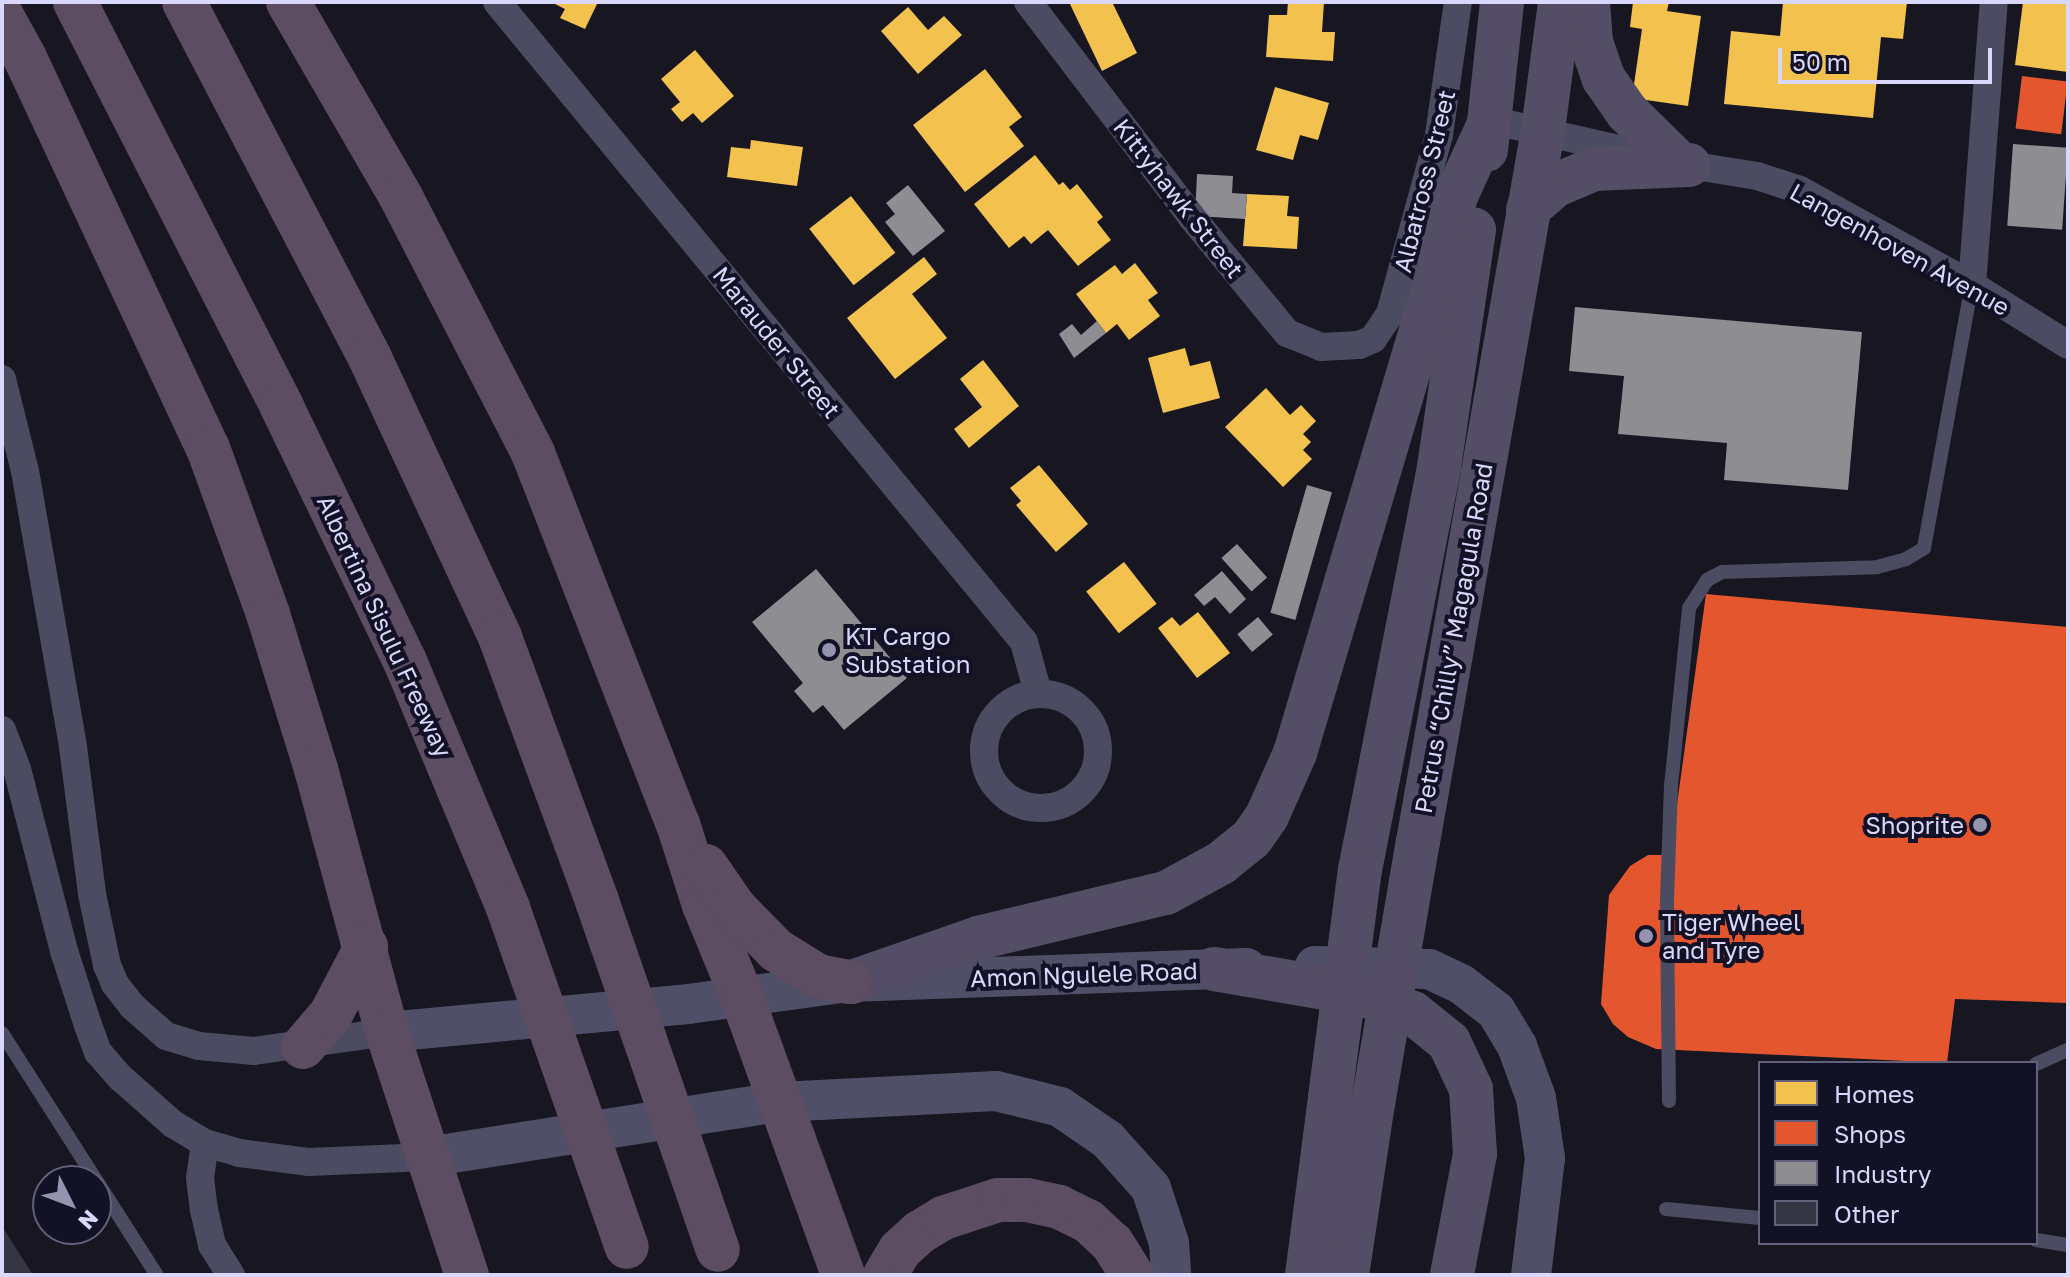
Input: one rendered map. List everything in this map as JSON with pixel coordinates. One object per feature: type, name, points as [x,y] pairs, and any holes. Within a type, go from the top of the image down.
[{"type":"highway","name":"Albertina Sisulu Freeway","points":[[75,2],[282,407],[404,659],[508,908],[631,1261]]},
{"type":"highway","points":[[184,2],[370,358],[493,623],[597,901],[722,1263]]},
{"type":"highway","points":[[288,2],[402,199],[533,453],[678,824],[704,905],[742,997],[843,1275]]},
{"type":"highway","points":[[2,16],[25,58],[208,448],[268,614],[366,947],[387,1032],[467,1275]]},
{"type":"highway","points":[[678,824],[735,908],[776,950],[818,976],[850,982]]},
{"type":"highway","points":[[303,1047],[331,1014],[366,947]]},
{"type":"highway","points":[[885,1275],[900,1250],[920,1232],[943,1218],[998,1200],[1027,1200],[1059,1207],[1088,1221],[1112,1243],[1132,1275]]},
{"type":"main road","name":"Petrus “Chilly” Magagula Road","points":[[1307,1275],[1360,870],[1439,467],[1490,122],[1502,2]]},
{"type":"main road","name":"Petrus “Chilly” Magagula Road","points":[[1347,1275],[1373,1104],[1543,130],[1560,2]]},
{"type":"main road","points":[[1588,2],[1591,42],[1604,79],[1627,112],[1684,163]]},
{"type":"main road","points":[[850,982],[978,938],[1166,893],[1221,863],[1251,839],[1267,816],[1295,753],[1434,286],[1456,196],[1490,122]]},
{"type":"main road","points":[[1528,209],[1554,186],[1594,169],[1684,163]]},
{"type":"main road","name":"Amon Ngulele Road","points":[[387,1032],[742,997],[850,982],[1372,965],[1429,969],[1461,984],[1496,1011],[1517,1046],[1536,1098],[1545,1158],[1531,1275]]},
{"type":"main road","points":[[1214,969],[1364,995],[1413,1013],[1449,1042],[1471,1089],[1475,1154],[1452,1275]]},
{"type":"main road","points":[[427,1157],[780,1102],[996,1091],[1060,1107],[1108,1140],[1151,1188],[1169,1243],[1171,1275]]},
{"type":"street","name":"Marauder Street","points":[[497,2],[1024,642],[1038,693]]},
{"type":"street","name":"Albatross Street","points":[[1359,345],[1373,339],[1390,314],[1439,135],[1458,2]]},
{"type":"street","points":[[1611,2],[1608,35],[1624,80]]},
{"type":"street","points":[[1972,285],[1994,2]]},
{"type":"street","name":"Kittyhawk Street","points":[[1040,8],[1190,215],[1287,333],[1321,347],[1359,345]]},
{"type":"street","name":"Langenhoven Avenue","points":[[1490,122],[1543,130],[1684,163],[1757,176],[1800,190],[1972,285],[2068,345]]},
{"type":"street","points":[[2,379],[13,477],[73,747],[92,894],[107,965],[115,984],[132,1006],[166,1036],[199,1046],[254,1051],[303,1047],[387,1032]]},
{"type":"street","points":[[1038,693],[1065,698],[1087,715],[1099,741],[1097,769],[1082,793],[1058,807],[1030,808],[1005,797],[988,775],[983,747],[992,721],[1012,701],[1038,693]]},
{"type":"street","points":[[2,730],[17,769],[65,954],[98,1052],[145,1101],[205,1143],[239,1153],[309,1162],[427,1157]]},
{"type":"street","points":[[205,1143],[200,1178],[204,1210],[212,1245],[231,1275]]},
{"type":"lane","points":[[1669,1101],[1667,900],[1671,786],[1689,608],[1707,580],[1722,572],[1877,567],[1906,559],[1924,548],[1972,285]]},
{"type":"lane","points":[[2,1033],[157,1275]]},
{"type":"lane","points":[[2038,1063],[2068,1050]]},
{"type":"lane","points":[[1666,1209],[1758,1218]]},
{"type":"lane","points":[[2038,1240],[2068,1245]]},
{"type":"building: Homes","points":[[551,2],[598,2],[585,29],[560,18],[565,9]]},
{"type":"building: Homes","points":[[1069,2],[1112,2],[1137,53],[1102,71]]},
{"type":"building: Homes","points":[[1288,2],[1324,2],[1322,32],[1335,32],[1333,61],[1266,57],[1269,15],[1287,15]]},
{"type":"building: Homes","points":[[1633,2],[1669,2],[1667,11],[1701,16],[1688,106],[1632,98],[1642,29],[1630,27]]},
{"type":"building: Homes","points":[[1783,2],[1907,2],[1903,39],[1881,37],[1873,118],[1724,104],[1731,31],[1780,36]]},
{"type":"building: Homes","points":[[2023,2],[2068,2],[2068,72],[2015,65]]},
{"type":"building: Homes","points":[[908,7],[928,30],[944,16],[962,35],[918,74],[881,31]]},
{"type":"building: Homes","points":[[695,50],[734,96],[702,123],[693,113],[682,122],[671,109],[680,102],[661,79]]},
{"type":"building: Homes","points":[[985,69],[1022,117],[1009,127],[1024,146],[965,192],[913,125]]},
{"type":"building: Homes","points":[[1275,87],[1329,103],[1318,140],[1300,135],[1293,160],[1256,150]]},
{"type":"building: Homes","points":[[751,140],[803,147],[797,186],[727,177],[731,147],[750,149]]},
{"type":"building: Homes","points":[[1035,155],[1059,185],[1063,182],[1070,190],[1077,184],[1103,217],[1097,222],[1111,240],[1078,266],[1048,230],[1031,244],[1024,236],[1009,248],[974,204]]},
{"type":"building: Homes","points":[[1247,194],[1289,196],[1287,216],[1299,217],[1297,249],[1243,246]]},
{"type":"building: Homes","points":[[851,196],[895,253],[854,285],[809,229]]},
{"type":"building: Homes","points":[[924,257],[937,274],[912,294],[947,338],[895,379],[847,318]]},
{"type":"building: Homes","points":[[1135,263],[1158,293],[1148,300],[1160,316],[1129,340],[1117,324],[1106,333],[1076,294],[1115,265],[1122,274]]},
{"type":"building: Homes","points":[[1185,348],[1190,366],[1210,361],[1220,398],[1163,413],[1148,358]]},
{"type":"building: Homes","points":[[983,360],[1019,406],[969,448],[954,429],[982,407],[960,379]]},
{"type":"building: Homes","points":[[1266,388],[1290,415],[1301,405],[1316,421],[1303,434],[1311,442],[1303,450],[1312,459],[1283,487],[1225,427]]},
{"type":"building: Homes","points":[[1039,465],[1088,524],[1056,552],[1016,505],[1021,501],[1010,488]]},
{"type":"building: Homes","points":[[1124,562],[1157,604],[1119,633],[1086,592]]},
{"type":"building: Homes","points":[[1198,612],[1230,653],[1197,678],[1158,628],[1172,617],[1180,626]]},
{"type":"building: Shops","points":[[2022,76],[2068,82],[2061,134],[2016,129]]},
{"type":"building: Shops","points":[[1706,594],[2068,627],[2068,1003],[1955,999],[1947,1061],[1656,1049],[1628,1037],[1613,1024],[1601,1004],[1609,895],[1630,866],[1648,855],[1670,855]]},
{"type":"building: Industry","points":[[2013,144],[2068,148],[2062,230],[2007,226]]},
{"type":"building: Industry","points":[[1197,174],[1233,176],[1232,193],[1247,194],[1245,219],[1195,216]]},
{"type":"building: Industry","points":[[908,185],[945,231],[913,256],[885,222],[895,214],[886,203]]},
{"type":"building: Industry","points":[[1575,307],[1862,332],[1848,490],[1724,480],[1727,443],[1618,434],[1624,376],[1569,371]]},
{"type":"building: Industry","points":[[1097,321],[1106,333],[1074,358],[1059,334],[1072,324],[1081,335]]},
{"type":"building: Industry","points":[[1307,485],[1332,492],[1295,620],[1270,613]]},
{"type":"building: Industry","points":[[1237,544],[1267,577],[1252,591],[1221,558]]},
{"type":"building: Industry","name":"KT Cargo Substation","points":[[816,569],[907,678],[844,730],[823,705],[813,713],[794,691],[803,683],[752,622]]},
{"type":"building: Industry","points":[[1222,571],[1246,599],[1230,614],[1215,597],[1204,606],[1194,595]]},
{"type":"building: Industry","points":[[1258,617],[1273,635],[1252,652],[1237,634]]},
{"type":"building: Other","points":[[2,1226],[33,1275],[2,1275]]},
{"type":"place","name":"KT Cargo Substation","points":[[829,650]]},
{"type":"place","name":"Shoprite","points":[[1980,825]]},
{"type":"place","name":"Tiger Wheel and Tyre","points":[[1646,936]]}]
